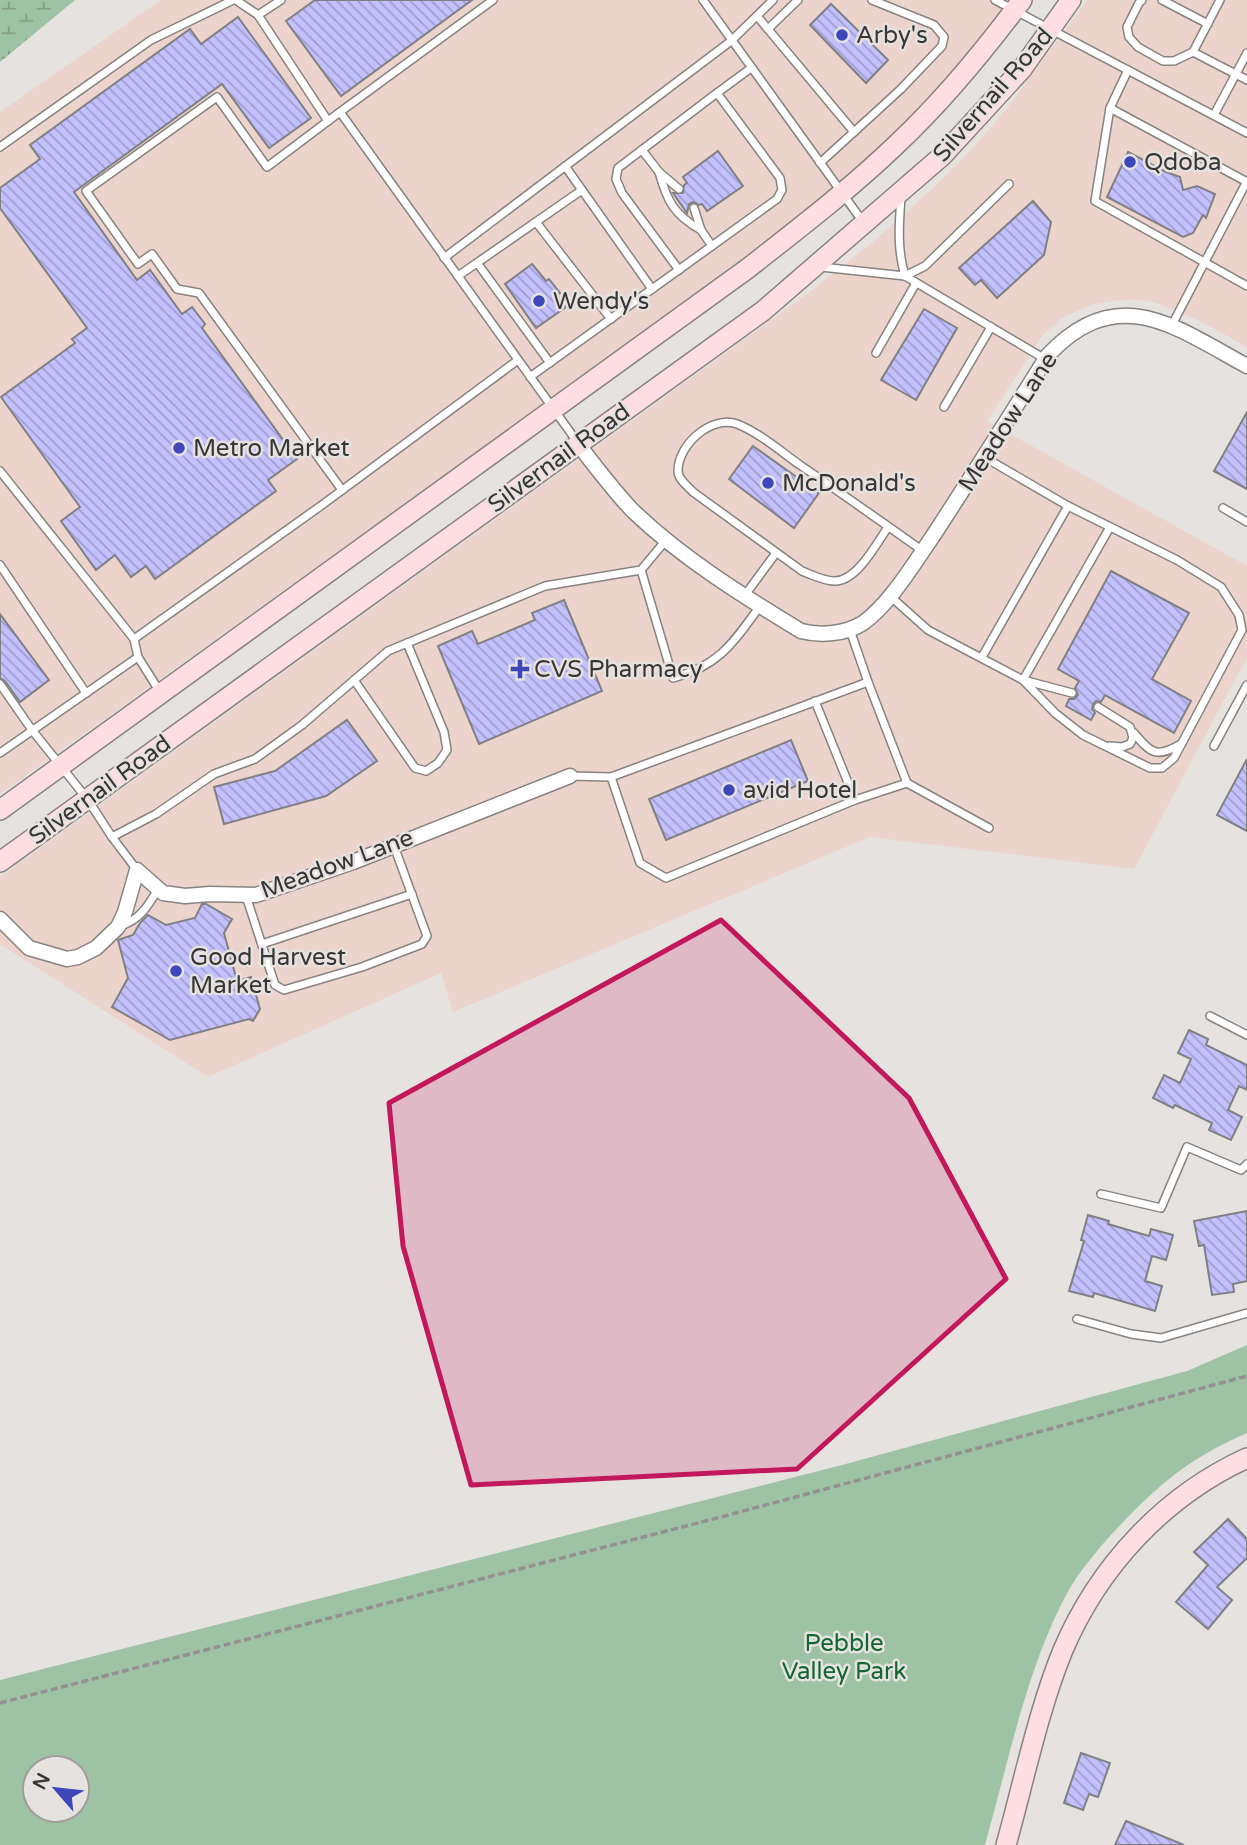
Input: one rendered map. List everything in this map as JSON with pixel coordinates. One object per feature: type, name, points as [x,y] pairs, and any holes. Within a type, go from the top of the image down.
[{"type":"street","name":"Silvernail Road","points":[[0,862],[764,311],[942,156],[1022,69],[1071,0]]},
{"type":"street","name":"Silvernail Road","points":[[0,810],[747,269],[842,194],[939,101],[1018,5]]},
{"type":"street","name":"Meadow Lane","points":[[850,630],[865,622],[890,595],[923,551],[1046,359],[1063,339],[1083,326],[1107,317],[1132,315],[1172,326],[1247,366]]},
{"type":"street","points":[[578,444],[635,512],[667,539],[761,606],[801,631],[813,634],[850,630]]},
{"type":"street","name":"Meadow Lane","points":[[137,870],[163,893],[185,897],[209,894],[257,895],[394,846],[570,776]]},
{"type":"street","points":[[0,919],[30,948],[66,959],[78,957],[96,948],[118,927],[137,870]]},
{"type":"street","points":[[1006,1845],[1051,1684],[1063,1651],[1089,1598],[1143,1529],[1173,1503],[1215,1474],[1247,1458]]},
{"type":"lane","points":[[0,147],[151,40],[235,0],[258,15],[328,121]]},
{"type":"lane","points":[[258,15],[281,0]]},
{"type":"lane","points":[[342,490],[199,293],[177,289],[152,254],[138,264],[86,191],[217,97],[267,167],[493,0]]},
{"type":"lane","points":[[702,0],[865,225]]},
{"type":"lane","points":[[444,258],[731,41],[773,0]]},
{"type":"lane","points":[[768,29],[798,0]]},
{"type":"lane","points":[[820,163],[942,46],[944,37],[934,25],[872,0]]},
{"type":"lane","points":[[995,0],[1018,5],[1051,30],[1247,133]]},
{"type":"lane","points":[[1142,0],[1127,27],[1129,37],[1138,47],[1163,61],[1174,61],[1193,52],[1220,0]]},
{"type":"lane","points":[[1162,0],[1208,23]]},
{"type":"lane","points":[[757,16],[854,132]]},
{"type":"lane","points":[[1193,52],[1247,80]]},
{"type":"lane","points":[[1214,115],[1247,53]]},
{"type":"lane","points":[[678,270],[622,194],[616,179],[618,168],[751,68]]},
{"type":"lane","points":[[1128,70],[1110,108],[1095,201],[1247,286]]},
{"type":"lane","points":[[530,377],[777,199],[782,190],[780,178],[717,93]]},
{"type":"lane","points":[[1110,108],[1247,181],[1172,326]]},
{"type":"lane","points":[[340,112],[578,444]]},
{"type":"lane","points":[[642,150],[659,172],[679,189]]},
{"type":"lane","points":[[565,166],[652,289]]},
{"type":"lane","points":[[659,172],[666,198],[683,220],[701,230]]},
{"type":"lane","points":[[905,276],[925,266],[1009,184]]},
{"type":"lane","points":[[458,276],[582,190]]},
{"type":"lane","points":[[901,193],[898,238],[905,276]]},
{"type":"lane","points":[[694,208],[701,230],[712,246]]},
{"type":"lane","points":[[536,222],[611,319]]},
{"type":"lane","points":[[478,264],[550,363]]},
{"type":"lane","points":[[817,266],[905,276],[1046,359]]},
{"type":"lane","points":[[876,353],[916,283]]},
{"type":"lane","points":[[944,407],[991,327]]},
{"type":"lane","points":[[134,639],[517,360]]},
{"type":"lane","points":[[888,527],[859,568],[842,579],[834,581],[820,578],[802,571],[694,492],[681,480],[678,471],[686,447],[700,433],[725,422],[751,431],[923,551]]},
{"type":"lane","points":[[984,457],[1068,506],[1177,560],[1221,587],[1239,615],[1242,630],[1174,758],[1162,768],[1150,768],[1083,735],[1055,713],[1023,680]]},
{"type":"lane","points":[[0,471],[134,639],[138,657],[160,693]]},
{"type":"lane","points":[[982,657],[1068,506]]},
{"type":"lane","points":[[1223,508],[1247,522]]},
{"type":"lane","points":[[1023,680],[1110,527]]},
{"type":"lane","points":[[112,837],[156,814],[214,774],[255,759],[302,725],[388,651],[545,586],[641,570],[667,539]]},
{"type":"lane","points":[[745,595],[776,552]]},
{"type":"lane","points":[[0,565],[86,693]]},
{"type":"lane","points":[[641,570],[673,678],[697,672],[716,659],[737,638],[761,606]]},
{"type":"lane","points":[[890,595],[928,630],[1023,680],[1072,693]]},
{"type":"lane","points":[[850,630],[907,783],[989,828]]},
{"type":"lane","points":[[354,680],[415,768],[426,771],[438,763],[447,750],[444,732],[407,643]]},
{"type":"lane","points":[[0,752],[138,657]]},
{"type":"lane","points":[[570,776],[611,776],[868,682]]},
{"type":"lane","points":[[0,684],[137,870]]},
{"type":"lane","points":[[1214,746],[1247,685]]},
{"type":"lane","points":[[816,701],[855,800]]},
{"type":"lane","points":[[1098,707],[1129,727],[1144,746],[1154,752],[1166,752],[1182,743]]},
{"type":"lane","points":[[1106,746],[1122,747],[1130,744],[1133,738],[1129,727]]},
{"type":"lane","points":[[611,776],[640,863],[666,878],[855,800],[907,783]]},
{"type":"lane","points":[[246,895],[275,985],[284,990],[362,967],[422,944],[428,936],[394,846]]},
{"type":"lane","points":[[118,927],[132,923],[146,909],[158,889]]},
{"type":"lane","points":[[262,944],[412,894]]},
{"type":"lane","points":[[1210,1016],[1247,1035]]},
{"type":"lane","points":[[1101,1194],[1161,1208],[1187,1147],[1241,1170],[1247,1164]]},
{"type":"lane","points":[[1077,1320],[1131,1334],[1161,1338],[1247,1313]]},
{"type":"path","points":[[0,1703],[721,1517],[1247,1376]]},
{"type":"highlighted area","points":[[721,920],[909,1098],[1006,1279],[797,1469],[471,1485],[403,1246],[389,1103]]},
{"type":"shaded area","points":[[161,0],[1009,0],[970,50],[895,134],[793,225],[0,794],[0,112]]},
{"type":"shaded area","points":[[1087,0],[1247,0],[1247,347],[1200,321],[1154,302],[1128,299],[1093,304],[1062,318],[1043,335],[987,421],[1247,566],[1247,657],[1134,869],[870,837],[453,1012],[441,973],[208,1077],[0,944],[0,877],[799,300],[872,243],[973,148],[1008,107]]},
{"type":"green space","points":[[0,0],[75,0],[0,62]]},
{"type":"green space","name":"Pebble Valley Park","points":[[1247,1345],[1247,1433],[1197,1459],[1155,1491],[1104,1543],[1070,1588],[1055,1617],[1031,1680],[985,1845],[0,1845],[0,1680],[842,1465],[1187,1371]]},
{"type":"building","points":[[315,0],[472,0],[341,96],[286,21]]},
{"type":"building","name":"Arby's","points":[[831,4],[888,60],[866,83],[810,25]]},
{"type":"building","points":[[238,17],[311,118],[269,148],[222,84],[74,192],[137,280],[150,270],[182,314],[192,307],[205,324],[202,328],[297,459],[268,480],[276,491],[155,579],[146,566],[131,577],[115,555],[96,570],[61,521],[80,507],[1,397],[75,343],[72,339],[87,328],[0,208],[0,188],[40,159],[30,145],[190,29],[201,44]]},
{"type":"building","points":[[718,151],[743,186],[707,211],[702,204],[693,202],[689,204],[687,213],[673,193],[683,193],[687,183],[683,177]]},
{"type":"building","points":[[1128,152],[1180,177],[1183,190],[1197,186],[1215,194],[1206,218],[1203,215],[1193,233],[1183,237],[1107,197]]},
{"type":"building","points":[[1033,201],[1051,222],[1044,255],[997,298],[981,280],[975,285],[959,268]]},
{"type":"building","name":"Wendy's","points":[[532,264],[546,281],[549,279],[560,293],[557,295],[566,307],[536,328],[505,284]]},
{"type":"building","points":[[924,309],[957,328],[916,400],[881,380]]},
{"type":"building","points":[[1247,412],[1247,489],[1214,471]]},
{"type":"building","name":"McDonald's","points":[[753,446],[819,493],[794,528],[729,479]]},
{"type":"building","points":[[1111,571],[1189,613],[1152,679],[1191,701],[1174,733],[1105,695],[1101,702],[1096,701],[1093,704],[1095,713],[1091,720],[1066,706],[1069,699],[1078,695],[1075,688],[1079,681],[1058,669]]},
{"type":"building","name":"CVS Pharmacy","points":[[564,600],[602,691],[479,744],[438,646],[472,631],[478,644],[535,620],[532,613]]},
{"type":"building","points":[[0,614],[49,680],[20,702],[0,678]]},
{"type":"building","points":[[347,720],[377,761],[326,796],[224,824],[214,787],[275,771]]},
{"type":"building","name":"avid Hotel","points":[[791,740],[808,781],[666,840],[649,799]]},
{"type":"building","points":[[1247,759],[1247,831],[1217,815]]},
{"type":"building","name":"Good Harvest Market","points":[[202,904],[232,919],[224,933],[237,981],[251,977],[260,1009],[253,1021],[249,1019],[170,1040],[112,1007],[128,978],[118,940],[133,935],[148,915],[166,925],[195,918]]},
{"type":"building","points":[[1189,1030],[1208,1039],[1206,1045],[1247,1065],[1247,1090],[1239,1086],[1228,1110],[1242,1117],[1231,1140],[1209,1130],[1212,1123],[1175,1105],[1173,1108],[1153,1098],[1164,1075],[1180,1083],[1191,1059],[1178,1053]]},
{"type":"building","points":[[1247,1211],[1247,1281],[1233,1284],[1234,1292],[1212,1295],[1204,1245],[1199,1246],[1194,1221]]},
{"type":"building","points":[[1088,1215],[1149,1236],[1151,1229],[1173,1235],[1166,1260],[1152,1256],[1145,1281],[1162,1286],[1155,1311],[1094,1293],[1093,1297],[1069,1291],[1084,1241],[1081,1240]]},
{"type":"building","points":[[1228,1519],[1247,1539],[1247,1558],[1217,1587],[1232,1600],[1208,1629],[1176,1602],[1208,1565],[1194,1552]]},
{"type":"building","points":[[1081,1753],[1110,1763],[1098,1797],[1089,1794],[1083,1810],[1064,1803]]},
{"type":"building","points":[[1126,1821],[1184,1845],[1115,1845]]},
{"type":"place","name":"Arby's","points":[[842,35]]},
{"type":"place","name":"Qdoba","points":[[1130,162]]},
{"type":"place","name":"Wendy's","points":[[539,301]]},
{"type":"place","name":"Metro Market","points":[[179,448]]},
{"type":"place","name":"McDonald's","points":[[768,483]]},
{"type":"place","name":"CVS Pharmacy","points":[[520,669]]},
{"type":"place","name":"avid Hotel","points":[[729,790]]},
{"type":"place","name":"Good Harvest Market","points":[[176,971]]}]
